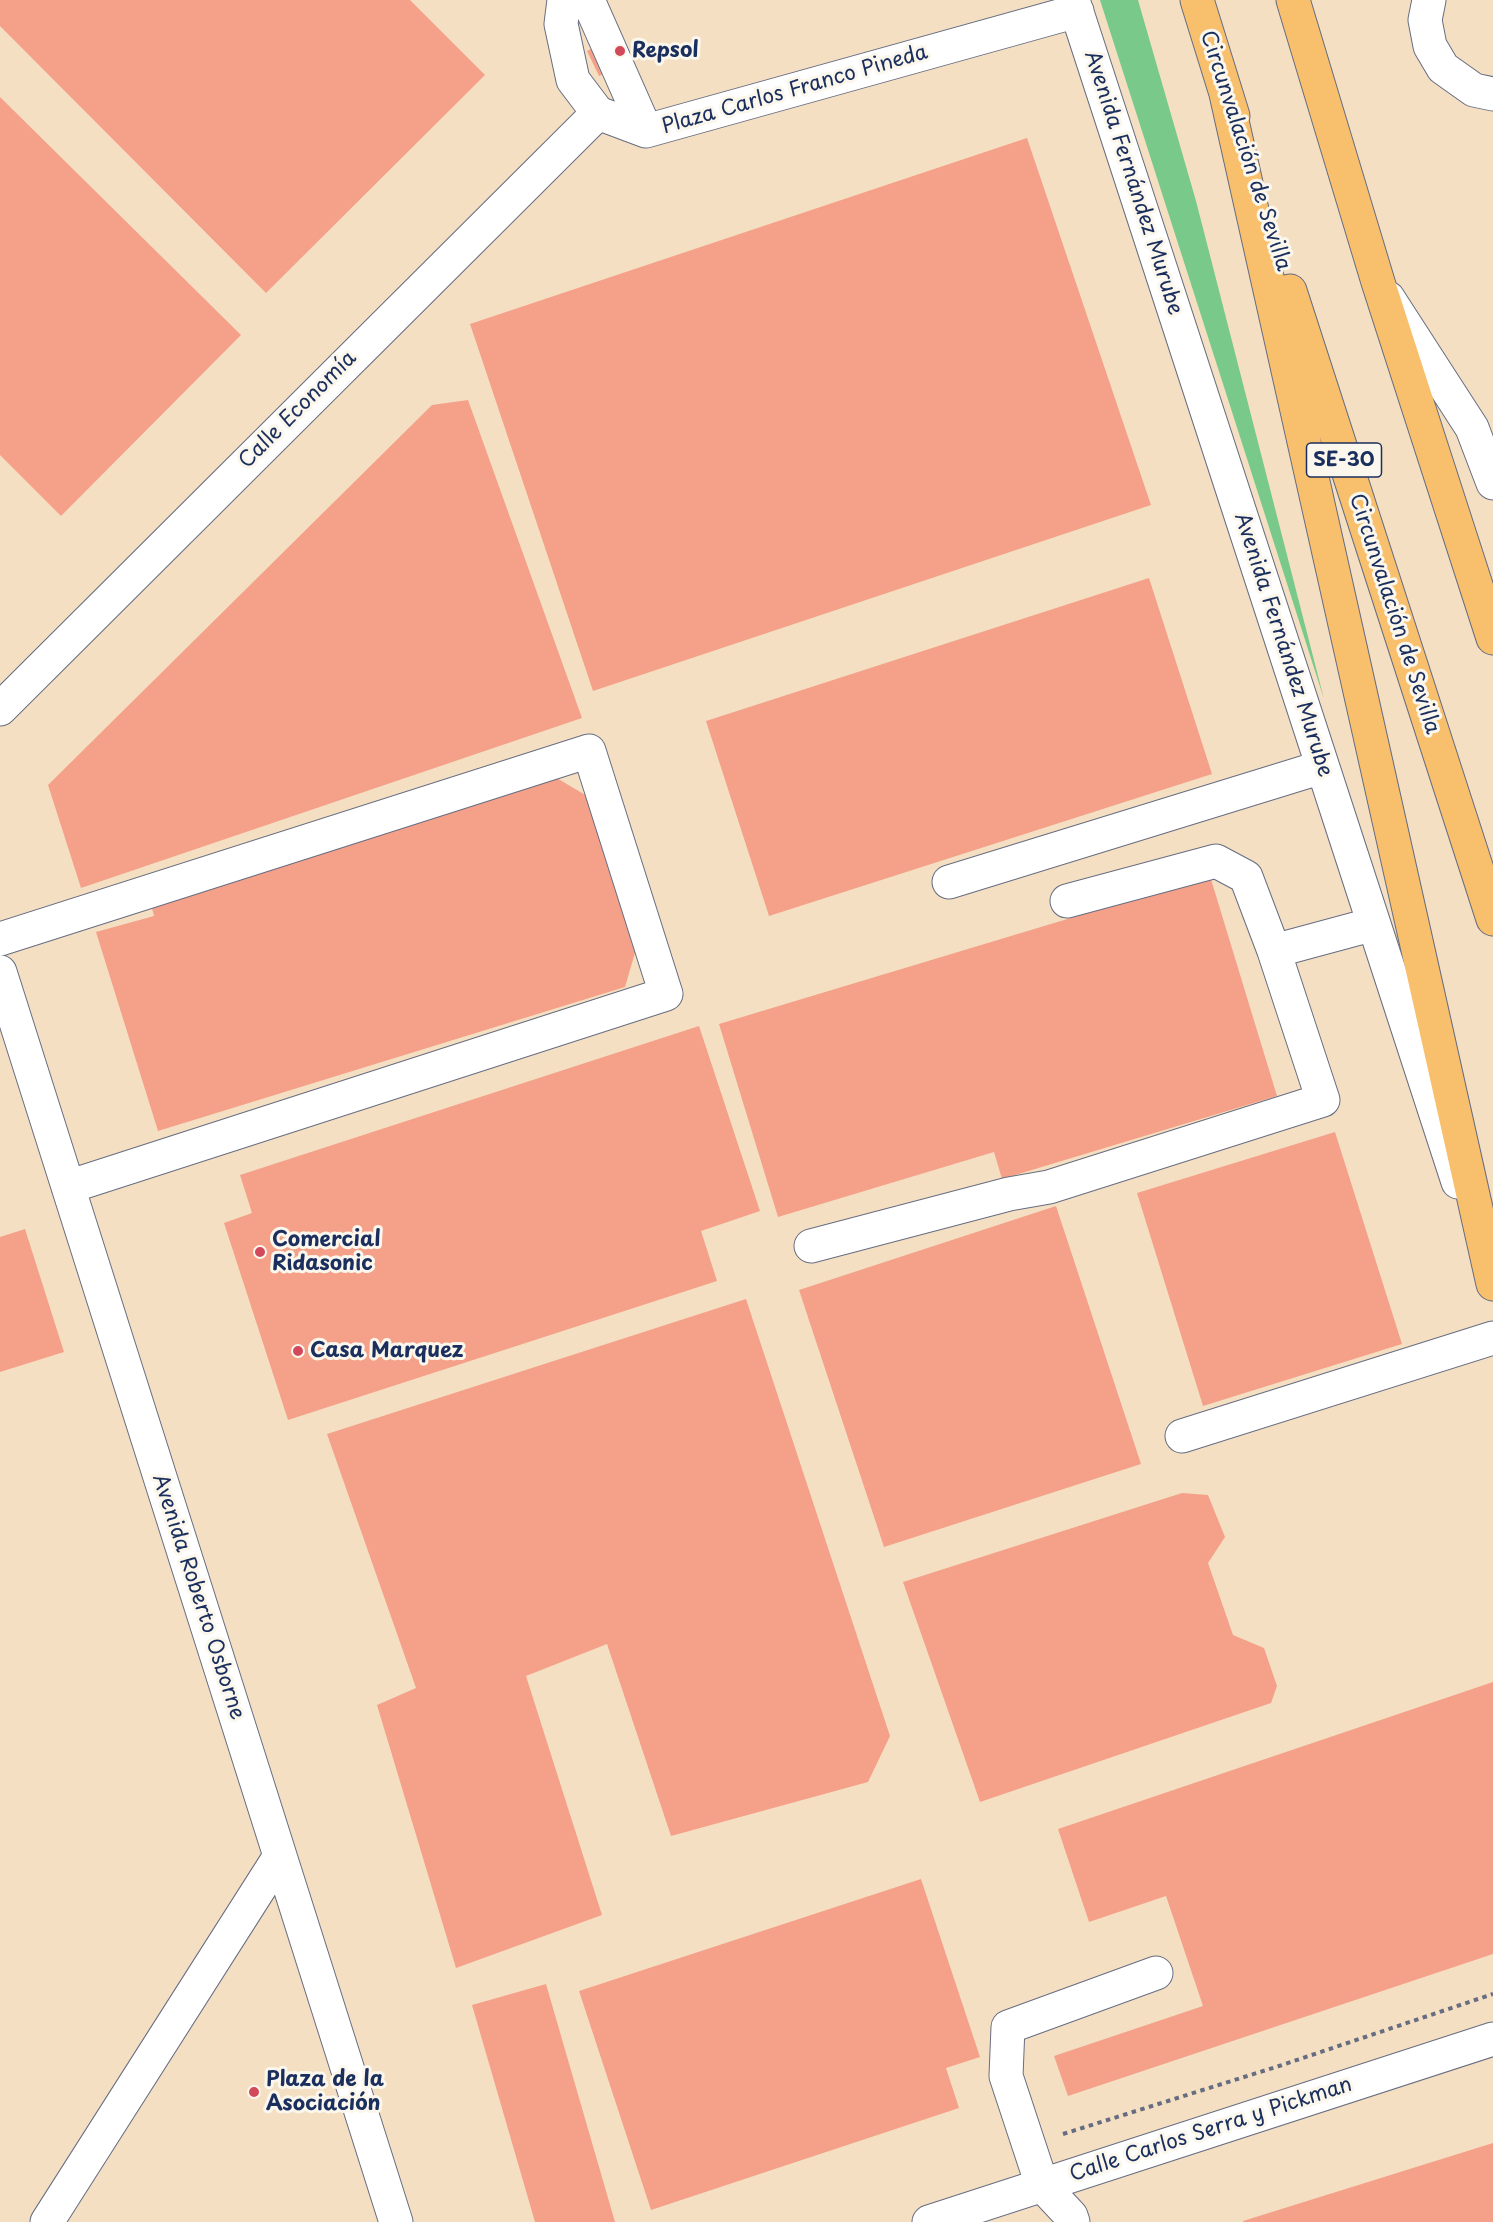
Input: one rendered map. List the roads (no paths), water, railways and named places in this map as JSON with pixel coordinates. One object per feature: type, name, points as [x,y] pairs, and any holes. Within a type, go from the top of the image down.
[{"type":"highway","name":"Circunvalación de Sevilla","points":[[1197,0],[1493,919]]},
{"type":"highway","points":[[1293,0],[1378,282],[1493,638]]},
{"type":"highway","points":[[1226,94],[1493,1284]]},
{"type":"street","points":[[564,0],[561,24],[573,80],[598,113]]},
{"type":"street","points":[[588,0],[646,131]]},
{"type":"street","points":[[1429,0],[1425,20],[1430,46],[1443,68],[1474,90],[1493,94]]},
{"type":"street","name":"Plaza Carlos Franco Pineda","points":[[598,113],[646,131],[1075,5]]},
{"type":"street","name":"Avenida Fernández Murube","points":[[1075,5],[1493,1290]]},
{"type":"street","name":"Calle Economía","points":[[0,709],[598,113]]},
{"type":"street","points":[[1378,282],[1472,428],[1493,483]]},
{"type":"street","points":[[0,939],[589,751],[666,994],[68,1187]]},
{"type":"street","points":[[949,882],[1322,767]]},
{"type":"street","points":[[811,1246],[1009,1194],[1049,1187],[1323,1100],[1274,951],[1246,878],[1216,861],[1067,901]]},
{"type":"street","points":[[1274,951],[1374,924]]},
{"type":"street","name":"Avenida Roberto Osborne","points":[[0,972],[396,2222]]},
{"type":"street","points":[[1182,1436],[1493,1338]]},
{"type":"street","points":[[47,2222],[280,1856]]},
{"type":"street","points":[[1073,2222],[1071,2216],[1042,2185],[1006,2076],[1008,2027],[1156,1973]]},
{"type":"street","name":"Calle Carlos Serra y Pickman","points":[[929,2222],[1493,2039]]},
{"type":"place","name":"Repsol","points":[[620,51]]},
{"type":"place","name":"Comercial Ridasonic","points":[[260,1252]]},
{"type":"place","name":"Casa Marquez","points":[[298,1351]]},
{"type":"place","name":"Plaza de la Asociación","points":[[254,2092]]}]
